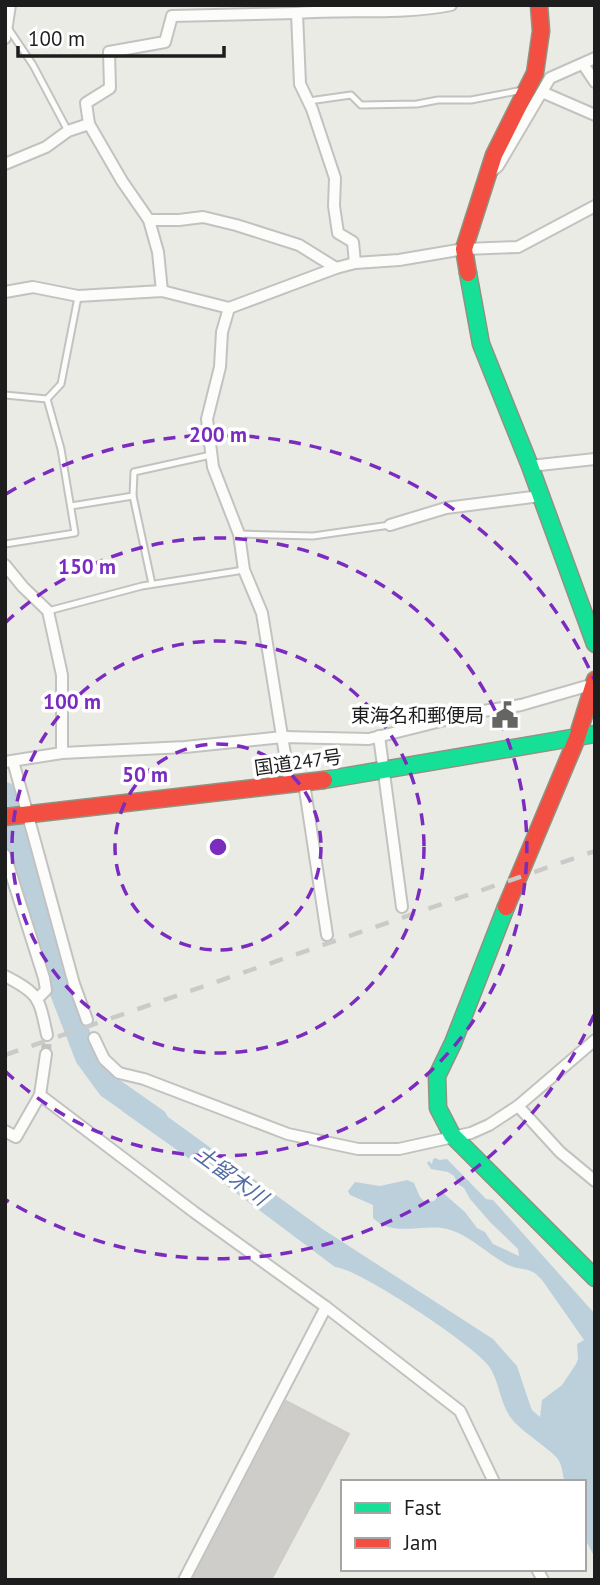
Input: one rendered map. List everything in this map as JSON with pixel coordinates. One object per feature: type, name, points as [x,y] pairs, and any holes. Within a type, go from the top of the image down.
[{"type":"main road","points":[[539,5],[541,31],[534,91],[485,177],[464,249],[481,344],[530,466],[595,644]]},
{"type":"main road","points":[[594,682],[577,738],[519,873],[438,1076],[438,1108],[452,1135],[595,1278]]},
{"type":"main road","name":"国道247号","points":[[5,817],[297,784],[595,734]]},
{"type":"street","points":[[7,33],[10,5]]},
{"type":"street","points":[[162,292],[158,252],[149,220],[122,181],[89,124],[86,103],[110,88],[109,52],[165,42],[172,10],[283,9],[297,13],[363,9],[422,11],[451,5]]},
{"type":"street","points":[[297,13],[300,84],[335,178],[334,206],[338,233],[353,242],[355,263]]},
{"type":"street","points":[[595,58],[550,78],[534,91],[595,115]]},
{"type":"street","points":[[583,64],[595,82]]},
{"type":"street","points":[[5,164],[47,147],[68,131],[89,124]]},
{"type":"street","points":[[5,292],[33,288],[78,296],[162,292],[229,308],[355,263],[399,260],[464,249],[518,247],[595,205]]},
{"type":"street","points":[[149,220],[203,217],[246,227],[299,245],[336,268]]},
{"type":"street","points":[[229,308],[222,332],[220,366],[207,419],[213,467],[239,534],[244,570],[262,613],[283,737],[297,784],[327,935]]},
{"type":"street","points":[[530,466],[595,459]]},
{"type":"street","points":[[390,525],[446,508],[540,495]]},
{"type":"street","points":[[5,565],[48,611],[62,675],[62,753]]},
{"type":"street","points":[[87,1020],[9,761],[62,753],[186,747],[283,737],[369,738],[477,712],[521,705],[594,682]]},
{"type":"street","points":[[379,736],[402,907]]},
{"type":"street","points":[[5,855],[44,978],[46,990],[38,998]]},
{"type":"street","points":[[5,976],[28,988],[38,998],[47,1035]]},
{"type":"street","points":[[94,1038],[104,1059],[119,1073],[144,1079],[288,1134],[358,1149],[399,1149],[452,1135],[471,1133],[489,1125],[518,1106],[594,1042]]},
{"type":"street","points":[[5,1131],[16,1137],[40,1095],[46,1054]]},
{"type":"street","points":[[40,1095],[194,1212],[326,1307],[460,1411],[493,1480]]},
{"type":"street","points":[[518,1106],[560,1152],[595,1181]]},
{"type":"street","points":[[184,1580],[326,1307]]},
{"type":"lane","points":[[7,33],[33,65],[68,131]]},
{"type":"lane","points":[[308,102],[351,95],[361,105],[417,103],[471,100],[521,89],[534,91]]},
{"type":"lane","points":[[47,399],[61,384],[78,296]]},
{"type":"lane","points":[[5,395],[47,399]]},
{"type":"lane","points":[[5,544],[75,533],[61,449],[47,399]]},
{"type":"lane","points":[[152,584],[133,496],[134,472],[212,455]]},
{"type":"lane","points":[[71,506],[133,496]]},
{"type":"lane","points":[[239,534],[313,536],[390,525]]},
{"type":"lane","points":[[48,611],[152,584],[244,570]]},
{"type":"water","points":[[135,1093],[324,1230],[493,1339],[517,1366],[532,1410],[540,1417],[542,1400],[562,1385],[578,1359],[577,1344],[584,1340],[542,1280],[529,1271],[508,1265],[471,1240],[447,1229],[399,1229],[381,1224],[373,1218],[373,1205],[350,1195],[348,1191],[355,1182],[380,1186],[407,1180],[414,1183],[425,1202],[434,1201],[442,1192],[465,1212],[477,1228],[485,1232],[493,1244],[519,1256],[518,1249],[490,1222],[454,1176],[431,1169],[427,1163],[429,1161],[432,1164],[436,1158],[447,1159],[486,1199],[493,1200],[595,1314],[595,1558],[586,1541],[586,1480],[564,1480],[556,1457],[511,1418],[495,1378],[478,1355],[390,1293],[335,1267],[122,1111]]},
{"type":"building","points":[[286,1401],[349,1434],[271,1580],[193,1580]]},
{"type":"waterway","name":"土留木川","points":[[5,794],[17,845],[61,990],[87,1057],[109,1087],[156,1120]]},
{"type":"tunnel","points":[[46,1054],[47,1035]]},
{"type":"railway","points":[[5,1055],[595,851]]},
{"type":"traffic: fast","points":[[468,273],[481,344],[530,466],[595,644]]},
{"type":"traffic: fast","points":[[324,780],[595,734]]},
{"type":"traffic: fast","points":[[506,907],[453,1043],[437,1076],[438,1108],[452,1135],[595,1278]]},
{"type":"traffic: jam","points":[[468,273],[464,249],[494,155],[535,73],[541,31],[539,5]]},
{"type":"traffic: jam","points":[[506,907],[577,738],[595,680]]},
{"type":"traffic: jam","points":[[5,817],[324,780]]},
{"type":"place","name":"東海名和郵便局","points":[[505,715]]}]
